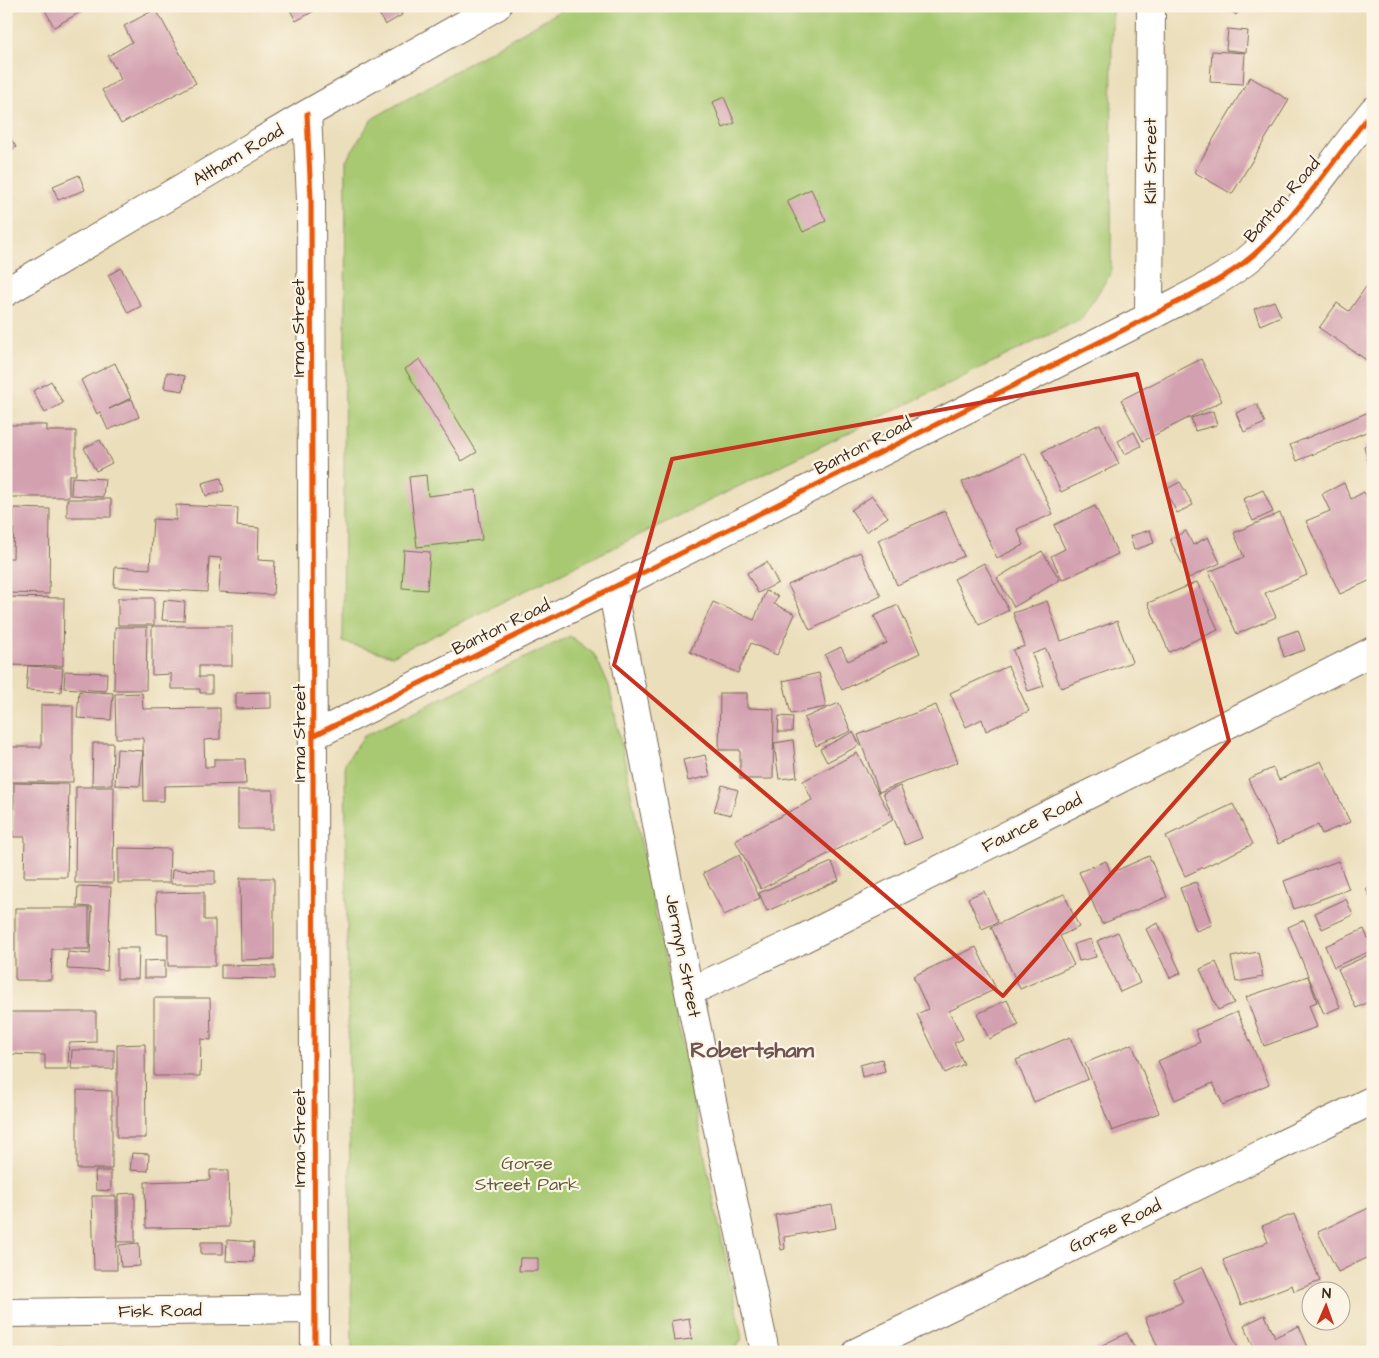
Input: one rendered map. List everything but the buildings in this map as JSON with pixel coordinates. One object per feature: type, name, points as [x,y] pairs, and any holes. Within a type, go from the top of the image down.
[{"type":"street","name":"Altham Road","points":[[6,292],[307,114],[497,6]]},
{"type":"street","name":"Kilt Street","points":[[1149,316],[1151,6]]},
{"type":"street","name":"Banton Road","points":[[313,736],[612,588],[1149,316],[1231,272],[1262,248],[1292,215],[1373,111]]},
{"type":"street","name":"Irma Street","points":[[307,114],[311,199],[313,1309],[315,1352]]},
{"type":"street","name":"Jermyn Street","points":[[612,588],[689,992],[765,1352]]},
{"type":"street","name":"Faunce Road","points":[[689,992],[802,939],[1373,651]]},
{"type":"street","name":"Gorse Road","points":[[857,1352],[1373,1100]]},
{"type":"street","name":"Fisk Road","points":[[6,1313],[313,1309]]},
{"type":"highlighted area","points":[[1137,374],[1229,741],[1003,996],[614,665],[672,459]]},
{"type":"green space","points":[[568,6],[1112,6],[1111,273],[1081,319],[392,656],[343,642],[346,160],[372,119]]},
{"type":"green space","name":"Gorse Street Park","points":[[570,636],[594,654],[609,685],[742,1339],[732,1352],[352,1352],[345,763],[364,736]]},
{"type":"cycle path","points":[[313,736],[612,588],[1149,317],[1223,277],[1250,258],[1277,232],[1306,198],[1373,111]]},
{"type":"cycle path","points":[[307,114],[311,199],[315,1352]]},
{"type":"district","name":"Robertsham","points":[[752,1050]]}]
